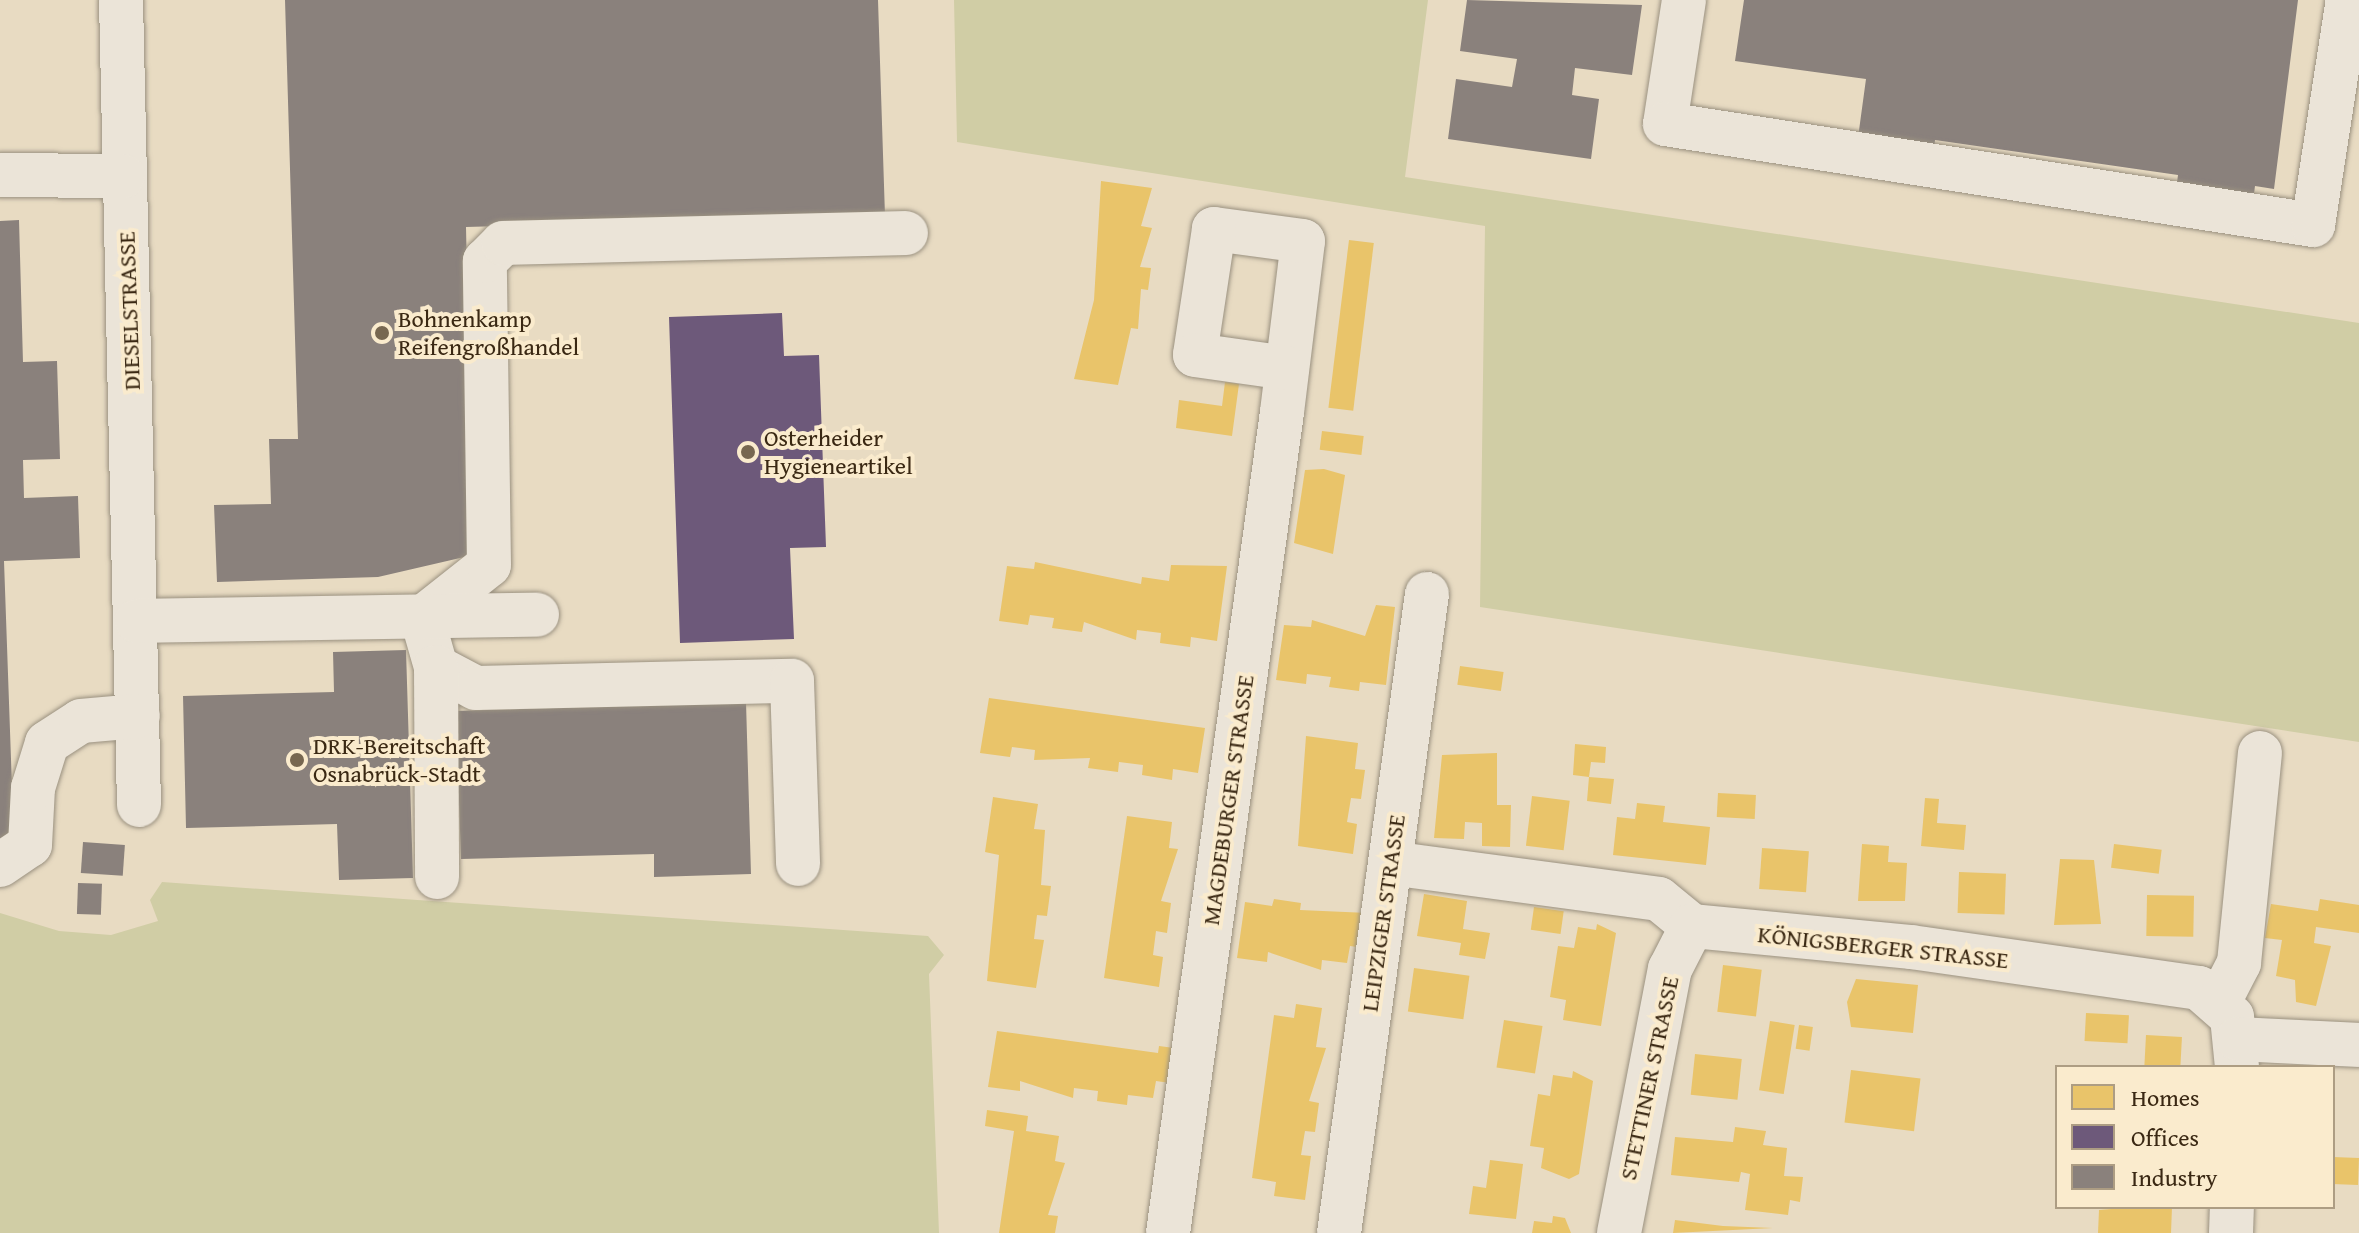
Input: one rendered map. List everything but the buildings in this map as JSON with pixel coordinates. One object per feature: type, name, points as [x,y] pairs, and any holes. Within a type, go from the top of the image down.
[{"type":"street","name":"DIESELSTRASSE","points":[[121,0],[139,805]]},
{"type":"street","points":[[1684,0],[1665,124],[2313,225],[2349,63],[2348,0]]},
{"type":"street","points":[[0,175],[123,176]]},
{"type":"street","points":[[422,618],[489,565],[485,261],[503,243],[906,233]]},
{"type":"street","name":"MAGDEBURGER STRASSE","points":[[1168,1233],[1287,368]]},
{"type":"street","name":"LEIPZIGER STRASSE","points":[[1339,1233],[1427,594]]},
{"type":"street","points":[[137,621],[537,615]]},
{"type":"street","points":[[422,618],[436,667],[437,877]]},
{"type":"street","points":[[436,667],[476,688],[792,681],[798,864]]},
{"type":"street","points":[[0,865],[30,845],[33,788],[47,743],[81,721],[138,716]]},
{"type":"street","points":[[2260,753],[2239,963],[2220,1000],[2237,1053],[2359,1045]]},
{"type":"street","points":[[1390,863],[1659,899],[1692,926]]},
{"type":"street","name":"KÖNIGSBERGER STRASSE","points":[[1692,926],[1911,947],[2199,988],[2220,1000]]},
{"type":"street","name":"STETTINER STRASSE","points":[[1619,1233],[1670,969],[1692,926]]},
{"type":"street","points":[[2231,1233],[2232,1209]]},
{"type":"shaded area","points":[[954,0],[1428,0],[1405,177],[2359,323],[2359,742],[1480,607],[1485,226],[957,142]]},
{"type":"shaded area","points":[[162,882],[928,936],[944,955],[929,974],[939,1233],[0,1233],[0,913],[59,931],[111,935],[158,921],[150,900]]},
{"type":"place","name":"Bohnenkamp Reifengroßhandel","points":[[382,333]]},
{"type":"place","name":"Osterheider Hygieneartikel","points":[[748,452]]},
{"type":"place","name":"DRK-Bereitschaft Osnabrück-Stadt","points":[[297,760]]}]
